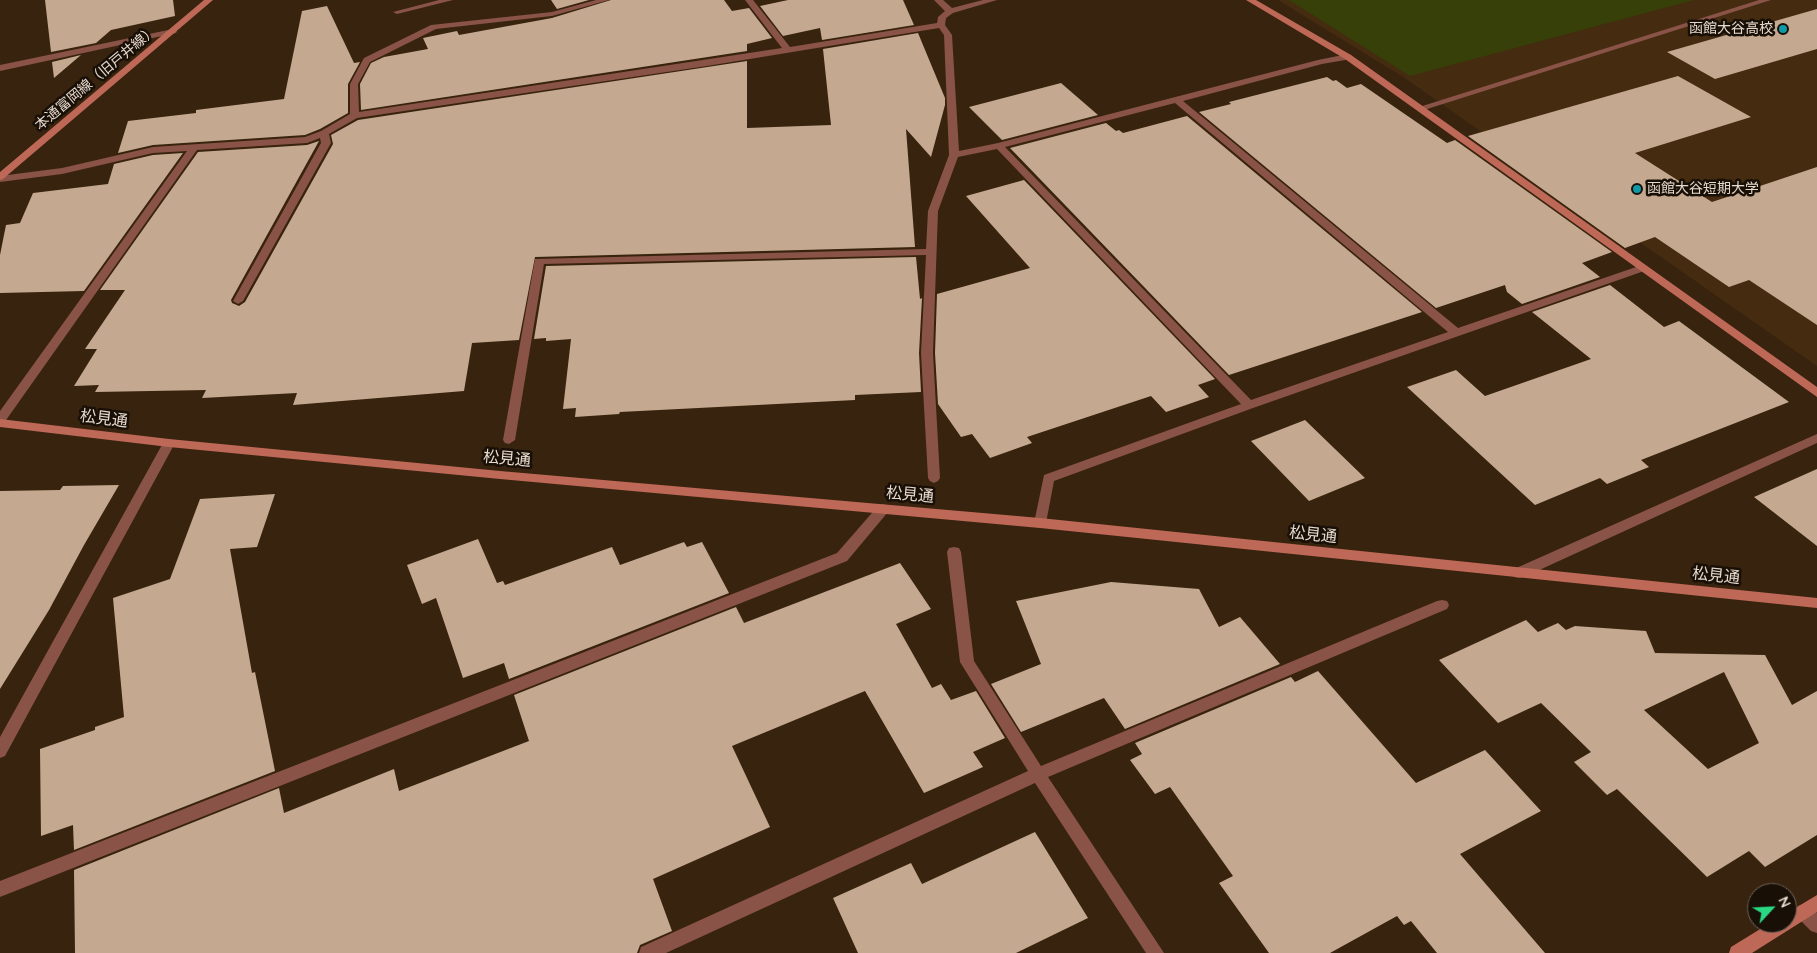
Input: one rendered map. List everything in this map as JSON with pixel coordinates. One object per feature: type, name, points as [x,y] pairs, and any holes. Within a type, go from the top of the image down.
[{"type":"street","name":"本通富岡線（旧戸井線）","points":[[0,178],[210,0]]},
{"type":"street","points":[[397,12],[449,0]]},
{"type":"street","points":[[355,115],[354,84],[366,60],[434,27],[552,14],[605,0]]},
{"type":"street","points":[[749,0],[788,50]]},
{"type":"street","points":[[938,0],[950,11]]},
{"type":"street","points":[[940,25],[942,17],[950,11],[993,0]]},
{"type":"street","points":[[1250,0],[1348,57],[1817,393]]},
{"type":"street","points":[[1421,108],[1767,0]]},
{"type":"street","points":[[0,178],[62,171],[153,150],[307,140],[324,133],[355,115],[788,50],[940,25]]},
{"type":"street","points":[[934,478],[927,353],[933,212],[954,155],[948,35],[940,25]]},
{"type":"street","points":[[0,68],[173,31]]},
{"type":"street","points":[[954,155],[999,146],[1321,62],[1348,57]]},
{"type":"street","points":[[1178,100],[1457,333]]},
{"type":"street","points":[[238,301],[326,143],[324,133]]},
{"type":"street","points":[[999,146],[1250,405]]},
{"type":"street","points":[[0,422],[194,148]]},
{"type":"street","points":[[509,440],[539,261],[932,252]]},
{"type":"street","points":[[1040,523],[1048,478],[1250,405],[1643,268]]},
{"type":"street","name":"松見通","points":[[0,422],[169,443],[1040,523],[1817,603]]},
{"type":"street","points":[[1519,573],[1817,438]]},
{"type":"street","points":[[0,752],[169,443]]},
{"type":"street","points":[[0,889],[842,557],[883,509]]},
{"type":"street","points":[[954,552],[967,662],[1156,953]]},
{"type":"street","points":[[647,953],[1038,774],[1442,605]]},
{"type":"street","points":[[1797,915],[1810,907],[1817,926]]},
{"type":"street","points":[[1737,953],[1769,933]]},
{"type":"shaded area","points":[[1278,0],[1817,0],[1817,366],[1403,77]]},
{"type":"green space","points":[[1289,0],[1694,0],[1410,76]]},
{"type":"building","points":[[45,0],[173,0],[175,16],[111,30],[96,43],[51,52]]},
{"type":"building","points":[[551,0],[589,0],[557,9]]},
{"type":"building","points":[[611,0],[724,0],[732,11],[749,8],[772,38],[747,44],[747,51],[361,110],[360,84],[371,63],[384,57],[428,49],[423,38],[457,31],[459,35],[552,18]]},
{"type":"building","points":[[788,0],[903,0],[914,25],[822,40],[820,28],[783,36],[760,6]]},
{"type":"building","points":[[327,6],[354,63],[360,62],[348,84],[348,113],[305,135],[153,145],[118,153],[128,121],[196,113],[196,110],[284,99],[302,11]]},
{"type":"building","name":"函館大谷高校","points":[[1817,9],[1817,49],[1715,79],[1667,52]]},
{"type":"building","points":[[918,33],[945,98],[945,105],[931,157],[906,129],[915,247],[535,257],[519,340],[472,343],[464,391],[293,405],[297,393],[202,398],[206,390],[95,392],[99,385],[74,386],[97,349],[85,349],[125,290],[100,290],[198,152],[307,145],[319,141],[231,300],[232,303],[239,306],[245,302],[333,144],[331,135],[358,120],[747,61],[747,128],[831,125],[823,49]]},
{"type":"building","points":[[81,55],[54,78],[52,62]]},
{"type":"building","name":"函館大谷短期大学","points":[[1678,76],[1751,117],[1635,153],[1712,202],[1817,167],[1817,325],[1749,280],[1729,287],[1655,237],[1625,248],[1468,136]]},
{"type":"building","points":[[1327,77],[1333,81],[1336,80],[1347,88],[1361,84],[1447,143],[1455,140],[1612,252],[1582,263],[1600,277],[1522,304],[1507,292],[1505,285],[1436,308],[1199,112],[1231,104],[1229,102]]},
{"type":"building","points":[[1061,83],[1098,115],[1002,140],[969,107]]},
{"type":"building","points":[[1187,116],[1422,312],[1229,375],[1010,148],[1106,123],[1116,131],[1119,130],[1123,133]]},
{"type":"building","points":[[183,153],[84,291],[0,293],[0,255],[6,225],[20,223],[33,193],[108,184],[114,164],[153,155]]},
{"type":"building","points":[[1024,180],[1215,379],[1198,385],[1209,397],[1166,412],[1151,396],[1027,437],[1032,443],[990,458],[972,434],[961,437],[938,404],[935,353],[937,294],[1030,268],[966,196]]},
{"type":"building","points":[[916,257],[920,299],[922,298],[919,353],[921,392],[855,395],[855,400],[620,412],[619,414],[575,417],[576,408],[563,409],[571,339],[546,341],[546,338],[534,339],[546,266]]},
{"type":"building","points":[[1610,285],[1664,327],[1679,321],[1789,402],[1641,460],[1649,467],[1607,484],[1600,478],[1535,505],[1407,387],[1456,370],[1485,396],[1591,359],[1532,312]]},
{"type":"building","points":[[1305,420],[1365,478],[1309,501],[1251,441]]},
{"type":"building","points":[[1817,469],[1817,546],[1754,497]]},
{"type":"building","points":[[119,485],[49,610],[0,689],[0,491],[60,490],[63,486]]},
{"type":"building","points":[[275,494],[257,547],[230,549],[252,673],[255,672],[275,771],[74,850],[73,825],[41,836],[40,749],[95,730],[95,727],[124,717],[113,598],[170,579],[200,499]]},
{"type":"building","points":[[478,539],[497,583],[503,581],[505,585],[612,547],[620,565],[684,542],[687,547],[702,542],[729,593],[509,679],[504,663],[463,678],[436,598],[422,604],[407,565]]},
{"type":"building","points":[[900,563],[931,609],[896,624],[932,688],[941,684],[951,700],[976,691],[1005,738],[973,752],[983,767],[924,793],[865,691],[732,746],[770,827],[653,879],[672,931],[640,945],[637,953],[75,953],[74,870],[279,788],[284,813],[394,769],[399,791],[529,741],[514,695],[736,607],[744,623]]},
{"type":"building","points":[[1111,582],[1199,589],[1219,627],[1240,617],[1280,664],[1125,729],[1104,698],[1021,732],[991,684],[1041,664],[1016,601]]},
{"type":"building","points":[[1526,620],[1538,632],[1558,623],[1566,630],[1575,626],[1646,631],[1655,653],[1765,655],[1792,705],[1817,691],[1817,835],[1765,867],[1749,851],[1707,877],[1617,789],[1607,795],[1574,762],[1591,752],[1541,703],[1498,723],[1439,660]],"holes":[[[1724,672],[1759,743],[1708,769],[1644,710]]]},
{"type":"building","points":[[1318,671],[1416,783],[1485,750],[1541,811],[1460,854],[1545,953],[1437,953],[1411,921],[1404,925],[1397,916],[1330,953],[1269,953],[1219,883],[1233,876],[1170,787],[1155,794],[1130,760],[1142,754],[1135,743],[1291,677],[1295,682]]},
{"type":"building","points":[[1035,832],[1088,918],[1016,953],[858,953],[833,898],[911,863],[922,884]]},
{"type":"place","name":"函館大谷高校","points":[[1783,29]]},
{"type":"place","name":"函館大谷短期大学","points":[[1637,189]]}]
